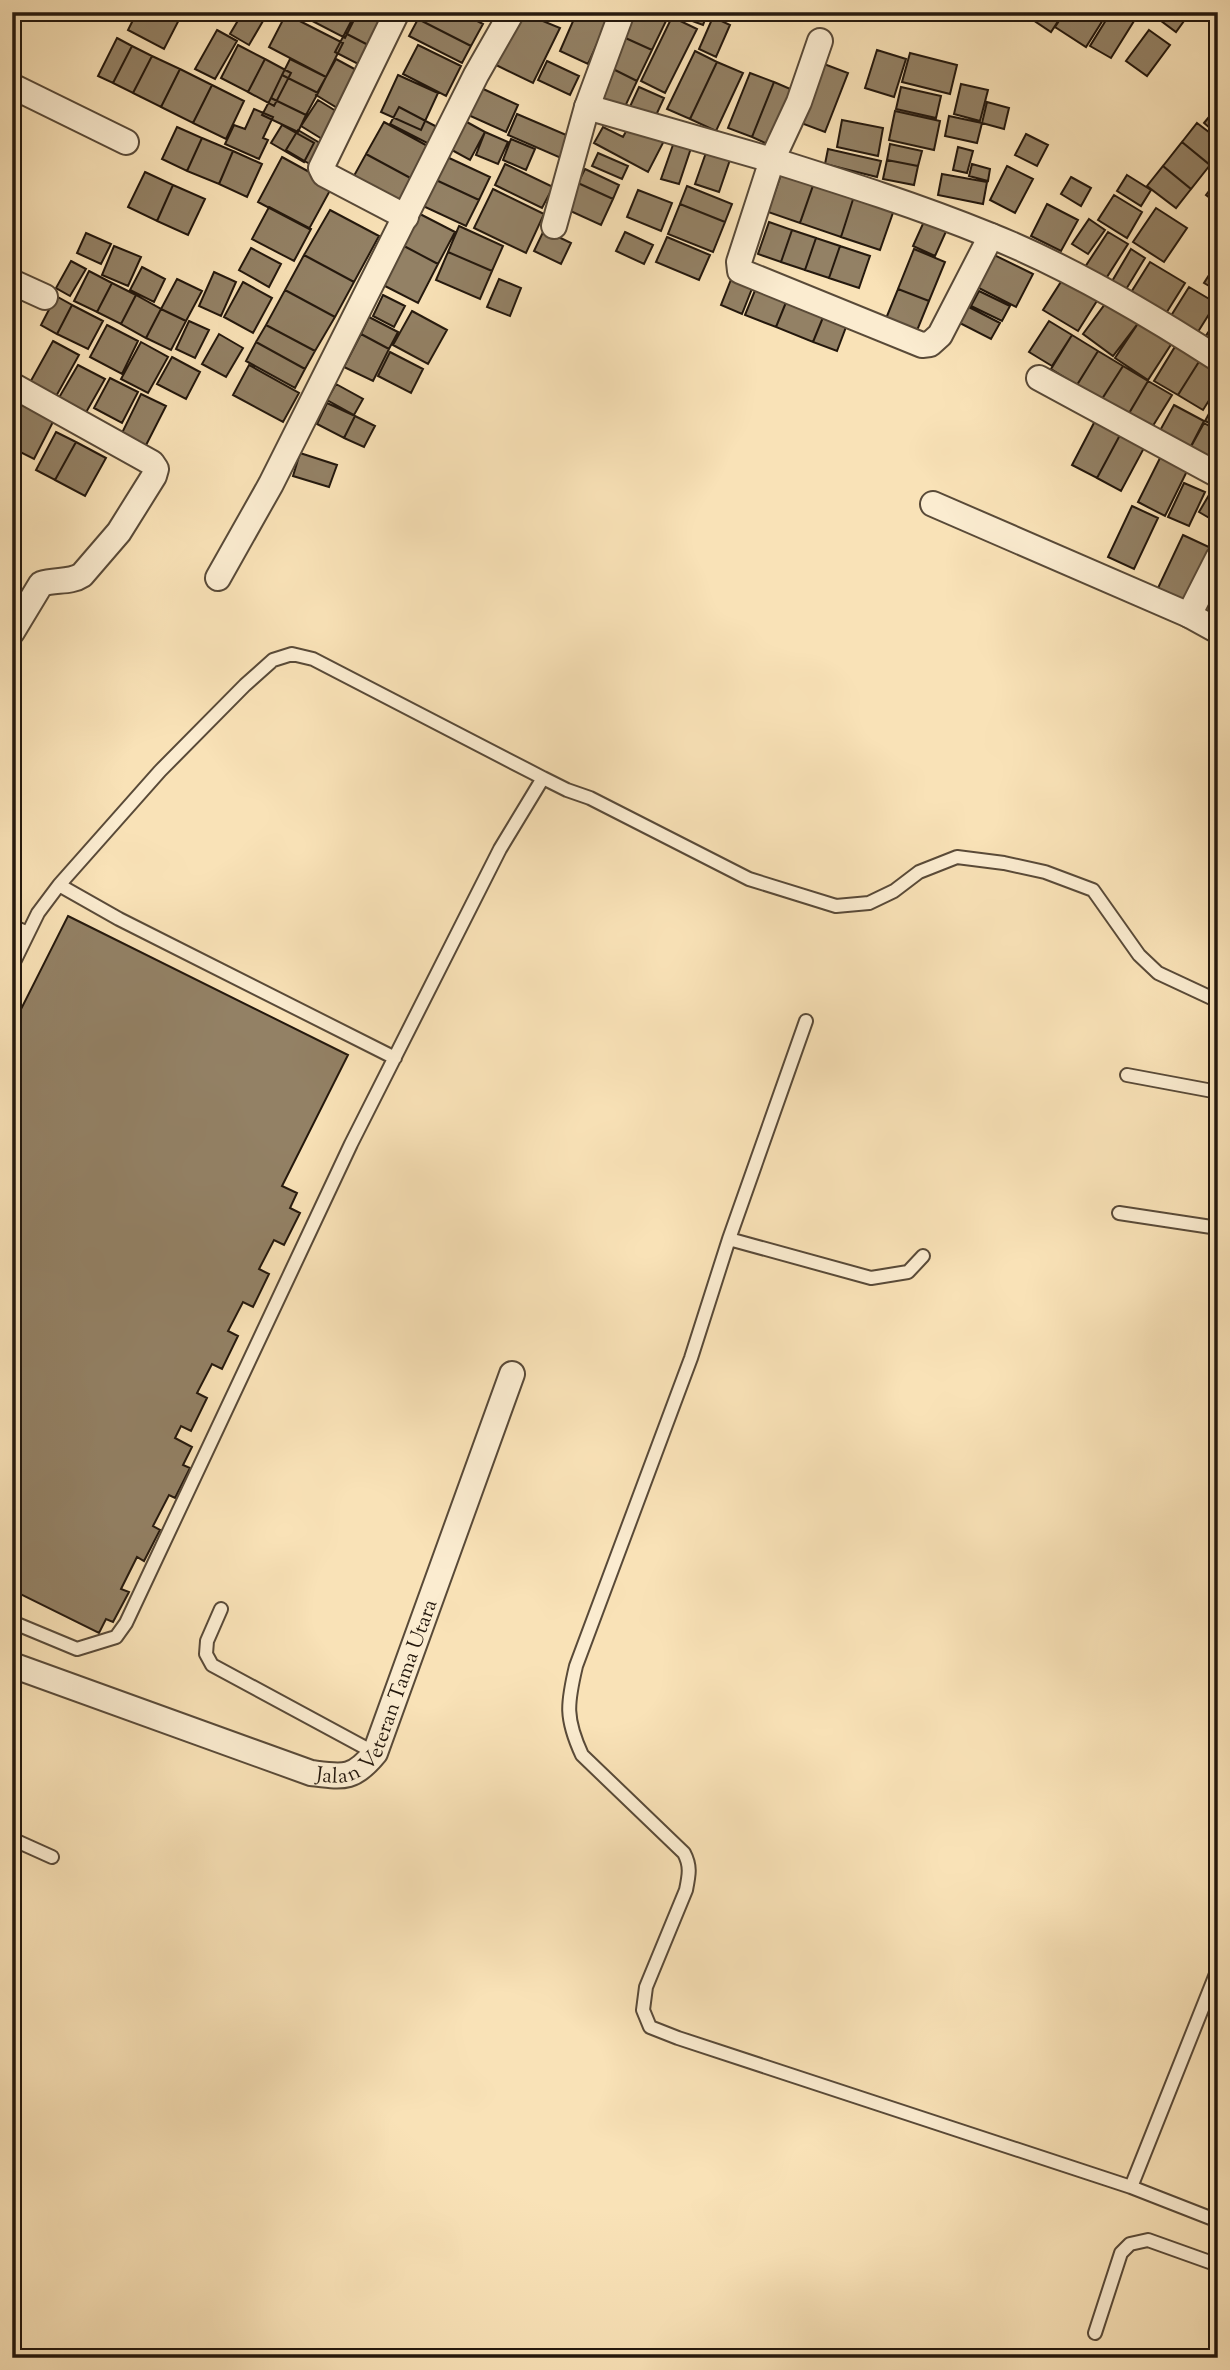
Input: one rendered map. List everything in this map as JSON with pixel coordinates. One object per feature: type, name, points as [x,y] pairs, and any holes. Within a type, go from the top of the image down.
[{"type":"street","points":[[397,12],[339,126],[321,168],[324,174],[407,217]]},
{"type":"street","points":[[218,578],[271,484],[476,75],[512,12]]},
{"type":"street","points":[[554,226],[587,107],[622,12]]},
{"type":"street","points":[[820,41],[799,102],[772,160],[739,262],[740,271],[910,341],[922,345],[930,344],[940,335],[991,236]]},
{"type":"street","points":[[12,86],[126,142]]},
{"type":"street","points":[[587,107],[772,160],[884,196],[991,236],[1076,276],[1218,359]]},
{"type":"street","points":[[12,282],[45,297]]},
{"type":"street","points":[[1039,378],[1218,475]]},
{"type":"street","points":[[12,386],[152,463],[156,469],[119,531],[82,575],[75,580],[52,580],[41,584],[12,632]]},
{"type":"street","points":[[933,504],[1189,615],[1218,631]]},
{"type":"street","points":[[1189,615],[1218,558]]},
{"type":"street","name":"Jalan Veteran Tama Utara","points":[[12,1665],[311,1773],[341,1776],[361,1770],[375,1753],[512,1374]]},
{"type":"lane","points":[[12,966],[38,913],[59,885],[160,771],[273,660],[292,654],[313,659],[543,778],[590,798],[749,879],[836,906],[869,903],[894,891],[919,872],[957,857],[1045,872],[1093,890],[1139,955],[1158,973],[1218,1001]]},
{"type":"lane","points":[[12,1622],[77,1649],[116,1637],[125,1623],[351,1144],[500,849],[543,778]]},
{"type":"lane","points":[[59,885],[119,919],[396,1058]]},
{"type":"lane","points":[[12,926],[28,933]]},
{"type":"lane","points":[[806,1021],[729,1238],[691,1358],[576,1666],[568,1701],[572,1734],[582,1755],[684,1853],[689,1862],[686,1890],[646,1987],[643,2010],[650,2027],[678,2038],[1130,2187],[1218,2221]]},
{"type":"lane","points":[[1127,1075],[1218,1092]]},
{"type":"lane","points":[[1119,1213],[1218,1228]]},
{"type":"lane","points":[[729,1238],[871,1278],[908,1272],[923,1256]]},
{"type":"lane","points":[[221,1609],[208,1641],[206,1654],[212,1665],[375,1753]]},
{"type":"lane","points":[[12,1839],[52,1857]]},
{"type":"lane","points":[[1130,2187],[1218,1969]]},
{"type":"lane","points":[[1096,2333],[1121,2253],[1130,2244],[1149,2240],[1218,2265]]},
{"type":"building","points":[[137,12],[183,12],[164,49],[128,30]]},
{"type":"building","points":[[243,12],[267,14],[249,45],[230,34]]},
{"type":"building","points":[[295,12],[358,12],[345,38]]},
{"type":"building","points":[[356,12],[367,12],[385,22],[372,47],[345,33]]},
{"type":"building","points":[[422,12],[460,12],[483,24],[471,46],[418,19]]},
{"type":"building","points":[[521,12],[560,28],[533,83],[496,65]]},
{"type":"building","points":[[577,12],[599,12],[609,17],[588,64],[560,51]]},
{"type":"building","points":[[632,12],[648,12],[666,21],[652,50],[621,36]]},
{"type":"building","points":[[668,12],[708,12],[703,25]]},
{"type":"building","points":[[1021,12],[1064,12],[1051,32]]},
{"type":"building","points":[[1065,12],[1108,12],[1086,47],[1055,27]]},
{"type":"building","points":[[1111,12],[1120,12],[1134,21],[1111,58],[1090,46]]},
{"type":"building","points":[[1149,12],[1186,12],[1189,14],[1176,32]]},
{"type":"building","points":[[286,14],[343,43],[326,77],[269,47]]},
{"type":"building","points":[[672,17],[697,29],[665,93],[641,81]]},
{"type":"building","points":[[713,17],[730,25],[716,57],[699,49]]},
{"type":"building","points":[[418,19],[471,46],[462,63],[409,36]]},
{"type":"building","points":[[217,30],[237,41],[215,79],[195,69]]},
{"type":"building","points":[[1149,30],[1170,45],[1147,76],[1126,61]]},
{"type":"building","points":[[345,33],[372,47],[362,66],[335,52]]},
{"type":"building","points":[[621,36],[652,50],[637,81],[607,66]]},
{"type":"building","points":[[117,38],[132,46],[113,83],[98,76]]},
{"type":"building","points":[[238,45],[265,59],[248,92],[221,78]]},
{"type":"building","points":[[418,45],[461,66],[446,96],[403,74]]},
{"type":"building","points":[[132,46],[152,56],[133,93],[113,83]]},
{"type":"building","points":[[877,50],[906,59],[894,97],[865,88]]},
{"type":"building","points":[[695,51],[717,62],[690,119],[667,109]]},
{"type":"building","points":[[910,53],[957,65],[950,94],[902,82]]},
{"type":"building","points":[[152,56],[180,69],[161,107],[133,93]]},
{"type":"building","points":[[265,59],[291,73],[274,106],[248,92]]},
{"type":"building","points":[[290,59],[326,77],[318,93],[282,75]]},
{"type":"building","points":[[336,59],[360,72],[339,109],[316,95]]},
{"type":"building","points":[[547,61],[579,76],[570,95],[538,80]]},
{"type":"building","points":[[717,62],[743,73],[716,131],[690,119]]},
{"type":"building","points":[[824,64],[848,73],[825,132],[801,123]]},
{"type":"building","points":[[607,66],[637,81],[622,113],[591,99]]},
{"type":"building","points":[[180,69],[212,85],[193,123],[161,107]]},
{"type":"building","points":[[750,73],[774,82],[752,137],[728,128]]},
{"type":"building","points":[[282,75],[318,93],[306,115],[271,98]]},
{"type":"building","points":[[398,75],[438,93],[421,130],[381,112]]},
{"type":"building","points":[[774,82],[795,91],[772,146],[752,137]]},
{"type":"building","points":[[961,84],[988,90],[980,121],[954,114]]},
{"type":"building","points":[[212,85],[244,101],[226,139],[193,123]]},
{"type":"building","points":[[479,87],[518,105],[506,132],[466,114]]},
{"type":"building","points":[[639,87],[664,98],[652,124],[627,113]]},
{"type":"building","points":[[901,87],[941,96],[936,118],[896,109]]},
{"type":"building","points":[[271,98],[306,115],[298,132],[262,115]]},
{"type":"building","points":[[318,100],[344,116],[327,142],[301,126]]},
{"type":"building","points":[[987,102],[1009,108],[1004,129],[982,123]]},
{"type":"building","points":[[1218,106],[1218,135],[1204,123]]},
{"type":"building","points":[[399,107],[439,128],[431,145],[390,124]]},
{"type":"building","points":[[254,109],[273,117],[263,138],[268,140],[259,159],[225,144],[234,125],[245,129]]},
{"type":"building","points":[[895,111],[940,121],[934,150],[889,140]]},
{"type":"building","points":[[517,114],[571,137],[561,158],[508,135]]},
{"type":"building","points":[[949,116],[982,123],[977,143],[945,136]]},
{"type":"building","points":[[842,120],[883,128],[878,156],[837,147]]},
{"type":"building","points":[[465,121],[485,132],[470,160],[450,149]]},
{"type":"building","points":[[384,122],[433,149],[416,181],[366,154]]},
{"type":"building","points":[[631,122],[665,139],[648,172],[594,143],[603,127],[623,137]]},
{"type":"building","points":[[1197,123],[1218,139],[1218,156],[1210,165],[1182,142]]},
{"type":"building","points":[[282,125],[314,143],[304,162],[271,143]]},
{"type":"building","points":[[177,127],[202,138],[187,171],[162,159]]},
{"type":"building","points":[[298,130],[325,146],[313,166],[286,150]]},
{"type":"building","points":[[485,132],[508,142],[498,164],[476,155]]},
{"type":"building","points":[[1026,134],[1048,145],[1037,166],[1015,155]]},
{"type":"building","points":[[202,138],[233,151],[219,184],[187,171]]},
{"type":"building","points":[[511,139],[535,149],[526,170],[503,160]]},
{"type":"building","points":[[674,142],[691,148],[679,184],[661,179]]},
{"type":"building","points":[[1182,142],[1210,165],[1191,189],[1163,166]]},
{"type":"building","points":[[890,144],[922,151],[918,166],[887,160]]},
{"type":"building","points":[[708,147],[732,154],[719,192],[695,184]]},
{"type":"building","points":[[958,147],[973,151],[967,173],[953,170]]},
{"type":"building","points":[[828,149],[881,161],[877,177],[825,164]]},
{"type":"building","points":[[233,151],[262,164],[247,197],[219,184]]},
{"type":"building","points":[[598,153],[628,166],[622,179],[592,166]]},
{"type":"building","points":[[366,154],[416,181],[399,210],[350,183]]},
{"type":"building","points":[[282,157],[333,185],[309,229],[258,202]]},
{"type":"building","points":[[447,157],[490,177],[479,200],[436,180]]},
{"type":"building","points":[[887,160],[918,166],[914,185],[883,179]]},
{"type":"building","points":[[505,164],[553,187],[542,208],[495,185]]},
{"type":"building","points":[[972,164],[990,169],[988,181],[969,176]]},
{"type":"building","points":[[784,166],[816,177],[800,223],[768,212]]},
{"type":"building","points":[[1007,166],[1033,179],[1015,213],[990,200]]},
{"type":"building","points":[[1163,166],[1191,189],[1176,208],[1147,186]]},
{"type":"building","points":[[585,169],[619,185],[613,199],[578,183]]},
{"type":"building","points":[[145,172],[173,185],[157,221],[128,207]]},
{"type":"building","points":[[942,174],[987,182],[983,204],[938,195]]},
{"type":"building","points":[[1127,175],[1151,190],[1141,206],[1117,191]]},
{"type":"building","points":[[816,177],[856,190],[841,237],[800,223]]},
{"type":"building","points":[[1071,177],[1091,188],[1081,206],[1061,194]]},
{"type":"building","points":[[1218,179],[1218,204],[1206,195]]},
{"type":"building","points":[[436,180],[479,200],[466,226],[423,206]]},
{"type":"building","points":[[578,183],[613,199],[601,225],[566,209]]},
{"type":"building","points":[[173,185],[205,199],[188,235],[157,221]]},
{"type":"building","points":[[687,186],[732,204],[725,222],[680,204]]},
{"type":"building","points":[[493,189],[544,214],[526,253],[474,228]]},
{"type":"building","points":[[638,190],[672,203],[661,231],[627,217]]},
{"type":"building","points":[[856,190],[896,204],[880,250],[841,237]]},
{"type":"building","points":[[1114,195],[1142,212],[1127,238],[1098,220]]},
{"type":"building","points":[[680,204],[725,222],[713,252],[668,234]]},
{"type":"building","points":[[1047,204],[1078,220],[1061,251],[1031,236]]},
{"type":"building","points":[[269,207],[311,229],[294,261],[252,239]]},
{"type":"building","points":[[1156,208],[1187,228],[1164,262],[1133,242]]},
{"type":"building","points":[[330,210],[379,236],[354,282],[304,255]]},
{"type":"building","points":[[420,214],[455,232],[438,264],[404,246]]},
{"type":"building","points":[[926,217],[948,227],[935,256],[913,246]]},
{"type":"building","points":[[1089,219],[1105,230],[1088,254],[1072,244]]},
{"type":"building","points":[[769,222],[792,230],[781,262],[758,254]]},
{"type":"building","points":[[459,226],[503,246],[492,271],[448,252]]},
{"type":"building","points":[[544,230],[571,243],[561,264],[534,251]]},
{"type":"building","points":[[792,230],[816,238],[805,270],[781,262]]},
{"type":"building","points":[[625,232],[653,245],[644,264],[616,251]]},
{"type":"building","points":[[1108,232],[1128,244],[1105,280],[1085,267]]},
{"type":"building","points":[[86,233],[111,244],[101,264],[77,253]]},
{"type":"building","points":[[667,237],[710,255],[699,280],[656,262]]},
{"type":"building","points":[[816,238],[840,246],[829,278],[805,270]]},
{"type":"building","points":[[114,246],[141,257],[128,286],[102,275]]},
{"type":"building","points":[[404,246],[438,264],[418,303],[383,285]]},
{"type":"building","points":[[840,246],[870,256],[859,288],[829,278]]},
{"type":"building","points":[[251,248],[281,264],[269,287],[239,270]]},
{"type":"building","points":[[914,249],[945,262],[929,301],[898,289]]},
{"type":"building","points":[[1131,249],[1145,258],[1125,291],[1111,283]]},
{"type":"building","points":[[986,251],[1033,274],[1016,307],[969,283]]},
{"type":"building","points":[[448,252],[492,271],[480,299],[436,280]]},
{"type":"building","points":[[304,255],[354,282],[335,317],[285,290]]},
{"type":"building","points":[[71,261],[86,269],[70,296],[56,288]]},
{"type":"building","points":[[1218,261],[1218,291],[1204,283]]},
{"type":"building","points":[[1150,262],[1185,283],[1165,315],[1130,294]]},
{"type":"building","points":[[142,267],[165,279],[154,302],[130,290]]},
{"type":"building","points":[[89,271],[112,283],[97,312],[74,301]]},
{"type":"building","points":[[214,272],[236,282],[221,316],[199,306]]},
{"type":"building","points":[[1066,274],[1100,296],[1078,331],[1043,310]]},
{"type":"building","points":[[732,277],[753,286],[742,314],[721,305]]},
{"type":"building","points":[[177,279],[202,291],[186,321],[161,309]]},
{"type":"building","points":[[499,279],[521,288],[510,316],[487,307]]},
{"type":"building","points":[[243,282],[272,298],[253,333],[224,317]]},
{"type":"building","points":[[112,283],[136,295],[121,324],[97,312]]},
{"type":"building","points":[[758,283],[789,295],[776,327],[745,315]]},
{"type":"building","points":[[1189,287],[1216,303],[1196,335],[1169,319]]},
{"type":"building","points":[[898,289],[929,301],[916,333],[885,321]]},
{"type":"building","points":[[285,290],[335,317],[315,351],[266,325]]},
{"type":"building","points":[[979,291],[1010,306],[1002,321],[971,306]]},
{"type":"building","points":[[136,295],[161,309],[146,338],[121,324]]},
{"type":"building","points":[[383,295],[405,306],[394,327],[373,316]]},
{"type":"building","points":[[789,295],[826,310],[813,342],[776,327]]},
{"type":"building","points":[[56,296],[72,305],[57,334],[41,325]]},
{"type":"building","points":[[1108,300],[1139,322],[1113,356],[1083,334]]},
{"type":"building","points":[[961,303],[1000,323],[991,339],[952,319]]},
{"type":"building","points":[[72,305],[103,321],[88,349],[57,334]]},
{"type":"building","points":[[161,309],[186,321],[171,350],[146,338]]},
{"type":"building","points":[[826,310],[849,319],[837,351],[813,342]]},
{"type":"building","points":[[412,311],[447,330],[428,364],[393,345]]},
{"type":"building","points":[[369,317],[398,332],[389,349],[361,334]]},
{"type":"building","points":[[1218,318],[1218,349],[1203,340]]},
{"type":"building","points":[[189,321],[209,330],[195,358],[176,349]]},
{"type":"building","points":[[1049,321],[1072,335],[1052,366],[1029,352]]},
{"type":"building","points":[[1139,322],[1172,343],[1148,380],[1115,358]]},
{"type":"building","points":[[107,325],[138,341],[122,374],[90,357]]},
{"type":"building","points":[[266,325],[315,351],[305,369],[256,342]]},
{"type":"building","points":[[219,334],[243,348],[226,377],[202,364]]},
{"type":"building","points":[[361,334],[389,349],[373,381],[344,367]]},
{"type":"building","points":[[1072,335],[1098,351],[1077,385],[1051,369]]},
{"type":"building","points":[[53,341],[79,355],[54,400],[28,386]]},
{"type":"building","points":[[141,342],[168,357],[148,393],[121,379]]},
{"type":"building","points":[[256,342],[305,369],[295,388],[246,361]]},
{"type":"building","points":[[1176,345],[1200,360],[1178,395],[1154,381]]},
{"type":"building","points":[[1098,351],[1123,366],[1102,399],[1077,385]]},
{"type":"building","points":[[390,352],[423,369],[411,393],[378,376]]},
{"type":"building","points":[[172,357],[200,372],[186,399],[157,384]]},
{"type":"building","points":[[1200,360],[1218,371],[1218,386],[1203,410],[1178,395]]},
{"type":"building","points":[[78,365],[105,379],[84,416],[57,401]]},
{"type":"building","points":[[249,365],[299,393],[283,422],[233,395]]},
{"type":"building","points":[[1123,366],[1148,381],[1128,415],[1102,399]]},
{"type":"building","points":[[110,378],[138,392],[122,423],[94,408]]},
{"type":"building","points":[[1148,381],[1172,395],[1151,429],[1128,415]]},
{"type":"building","points":[[336,384],[363,399],[354,415],[327,400]]},
{"type":"building","points":[[141,394],[166,406],[142,453],[119,439]]},
{"type":"building","points":[[1218,397],[1218,427],[1205,421]]},
{"type":"building","points":[[20,402],[54,420],[34,459],[12,448],[12,418]]},
{"type":"building","points":[[327,403],[355,416],[344,438],[317,424]]},
{"type":"building","points":[[1174,405],[1204,421],[1188,452],[1157,436]]},
{"type":"building","points":[[355,416],[375,426],[364,447],[344,438]]},
{"type":"building","points":[[1095,421],[1120,435],[1097,478],[1072,465]]},
{"type":"building","points":[[1204,423],[1218,431],[1218,458],[1213,466],[1188,452]]},
{"type":"building","points":[[56,432],[76,442],[55,480],[36,470]]},
{"type":"building","points":[[1120,435],[1144,448],[1121,491],[1097,478]]},
{"type":"building","points":[[76,442],[106,458],[85,496],[55,480]]},
{"type":"building","points":[[1163,452],[1190,465],[1165,516],[1138,502]]},
{"type":"building","points":[[300,453],[337,465],[329,487],[293,476]]},
{"type":"building","points":[[1184,483],[1205,492],[1189,526],[1168,517]]},
{"type":"building","points":[[1216,483],[1218,484],[1218,523],[1199,512]]},
{"type":"building","points":[[1132,506],[1158,518],[1134,569],[1108,557]]},
{"type":"building","points":[[1183,535],[1211,548],[1185,601],[1158,588]]},
{"type":"building","points":[[68,916],[348,1055],[282,1186],[297,1193],[290,1208],[300,1213],[284,1245],[274,1240],[259,1269],[269,1274],[253,1307],[243,1302],[228,1331],[238,1336],[222,1369],[212,1364],[197,1393],[207,1398],[191,1431],[181,1426],[175,1438],[192,1447],[183,1465],[190,1468],[175,1498],[169,1495],[153,1526],[160,1530],[144,1561],[137,1557],[121,1589],[129,1592],[113,1622],[106,1619],[99,1633],[12,1590],[12,1027]]}]
